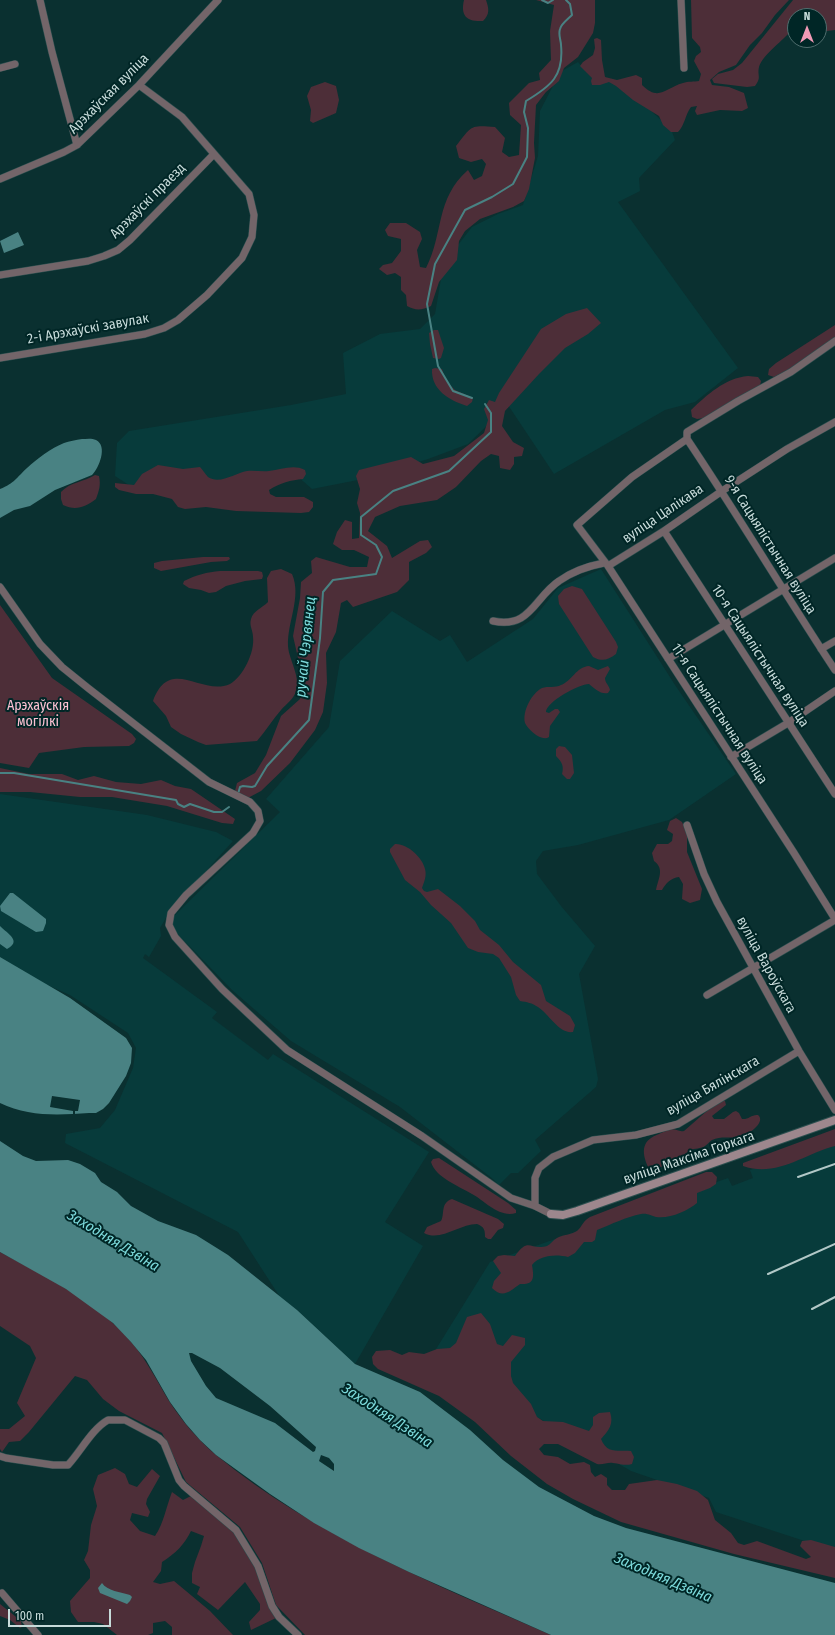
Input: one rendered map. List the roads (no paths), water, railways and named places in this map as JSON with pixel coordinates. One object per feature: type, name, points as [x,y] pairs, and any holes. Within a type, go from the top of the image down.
[{"type":"main road","name":"вуліца Максіма Горкага","points":[[551,1214],[563,1215],[577,1211],[835,1120]]},
{"type":"street","points":[[40,0],[52,52],[77,145]]},
{"type":"street","name":"Арэхаўская вуліца","points":[[0,179],[77,145],[138,84],[218,0]]},
{"type":"street","points":[[681,0],[684,68]]},
{"type":"street","points":[[0,68],[15,64]]},
{"type":"street","name":"2-і Арэхаўскі завулак","points":[[0,358],[145,334],[164,328],[178,320],[207,295],[242,258],[252,237],[254,214],[249,194],[182,117],[138,84]]},
{"type":"street","name":"Арэхаўскі праезд","points":[[0,275],[88,261],[118,250],[130,240],[214,154]]},
{"type":"street","points":[[687,436],[738,400],[792,372],[835,342]]},
{"type":"street","name":"вуліца Цалікава","points":[[606,564],[664,531],[787,449],[835,422]]},
{"type":"street","name":"9-я Сацыялістычная вуліца","points":[[687,436],[835,670]]},
{"type":"street","name":"11-я Сацыялістычная вуліца","points":[[687,436],[632,477],[578,525],[606,564],[668,659],[794,853],[835,920]]},
{"type":"street","name":"10-я Сацыялістычная вуліца","points":[[664,531],[835,794]]},
{"type":"street","points":[[668,659],[835,558]]},
{"type":"street","points":[[492,621],[512,622],[527,614],[558,581],[584,567],[606,564]]},
{"type":"street","points":[[0,587],[40,644],[62,667],[209,782],[250,802],[258,810],[260,821],[253,833],[186,895],[171,912],[169,925],[175,937],[194,959],[222,989],[287,1050],[422,1136],[511,1198],[535,1206],[551,1214]]},
{"type":"street","points":[[821,649],[835,641]]},
{"type":"street","points":[[731,757],[788,723],[835,691]]},
{"type":"street","name":"вуліца Вароўскага","points":[[687,826],[704,874],[717,902],[799,1051],[835,1110]]},
{"type":"street","points":[[707,995],[835,920]]},
{"type":"street","name":"вуліца Бялінскага","points":[[535,1206],[535,1178],[539,1168],[553,1157],[593,1140],[636,1135],[678,1124],[799,1051]]},
{"type":"street","points":[[0,1456],[53,1466],[68,1465],[102,1423],[108,1420],[125,1420],[159,1438],[164,1442],[179,1480],[184,1486],[236,1530],[258,1566],[272,1606],[279,1616],[298,1635]]},
{"type":"street","points":[[2,1593],[38,1635]]},
{"type":"water","points":[[18,232],[24,245],[4,253],[0,241]]},
{"type":"water","points":[[82,439],[96,440],[100,443],[102,452],[100,462],[92,475],[55,490],[30,506],[14,510],[0,518],[0,489],[12,482],[49,451],[66,442]]},
{"type":"water","points":[[10,893],[13,893],[46,919],[43,931],[36,932],[1,911],[0,906]]},
{"type":"water","points":[[0,926],[10,935],[13,940],[11,946],[7,949],[0,944]]},
{"type":"water","points":[[0,957],[70,998],[126,1038],[132,1048],[131,1063],[126,1076],[109,1103],[103,1109],[96,1113],[44,1114],[22,1111],[0,1103]]},
{"type":"water","name":"Заходняя Дзвіна","points":[[0,1141],[23,1156],[36,1161],[68,1160],[80,1164],[95,1173],[101,1182],[117,1192],[131,1206],[158,1221],[196,1235],[228,1255],[297,1310],[355,1364],[420,1392],[470,1430],[503,1460],[539,1487],[594,1516],[626,1528],[835,1583],[835,1635],[551,1635],[409,1572],[359,1548],[314,1523],[270,1494],[216,1455],[186,1424],[170,1402],[146,1360],[113,1323],[66,1289],[0,1252]],"holes":[[[189,1353],[192,1353],[220,1368],[270,1406],[316,1447],[315,1451],[313,1452],[275,1423],[216,1398],[206,1386],[191,1361]],[[321,1455],[329,1458],[334,1464],[334,1471],[319,1461]]]},
{"type":"water","points":[[102,1583],[111,1590],[130,1595],[132,1597],[130,1601],[127,1604],[100,1593],[98,1588]]},
{"type":"waterway","name":"ручай Чэрвянец","points":[[542,0],[548,3],[553,0]]},
{"type":"waterway","name":"ручай Чэрвянец","points":[[472,398],[453,391],[438,366],[427,304],[435,264],[465,210],[492,197],[513,184],[527,157],[528,128],[524,112],[526,101],[549,85],[558,72],[561,56],[559,33],[563,23],[572,15],[570,4],[566,0]]},
{"type":"waterway","name":"ручай Чэрвянец","points":[[238,794],[240,787],[255,786],[267,766],[309,720],[320,638],[323,592],[333,580],[376,574],[382,557],[376,545],[361,535],[361,517],[393,491],[449,471],[491,432],[491,413],[485,404]]},
{"type":"waterway","name":"ручай Чэрвянец","points":[[0,773],[14,773],[176,800],[178,804],[184,807],[190,804],[214,812],[222,812],[229,807]]},
{"type":"railway","points":[[798,1177],[835,1164]]},
{"type":"railway","points":[[768,1274],[835,1244]]},
{"type":"railway","points":[[812,1309],[835,1297]]},
{"type":"park label","name":"Арэхаўскія могілкі","points":[[38,714]]}]
